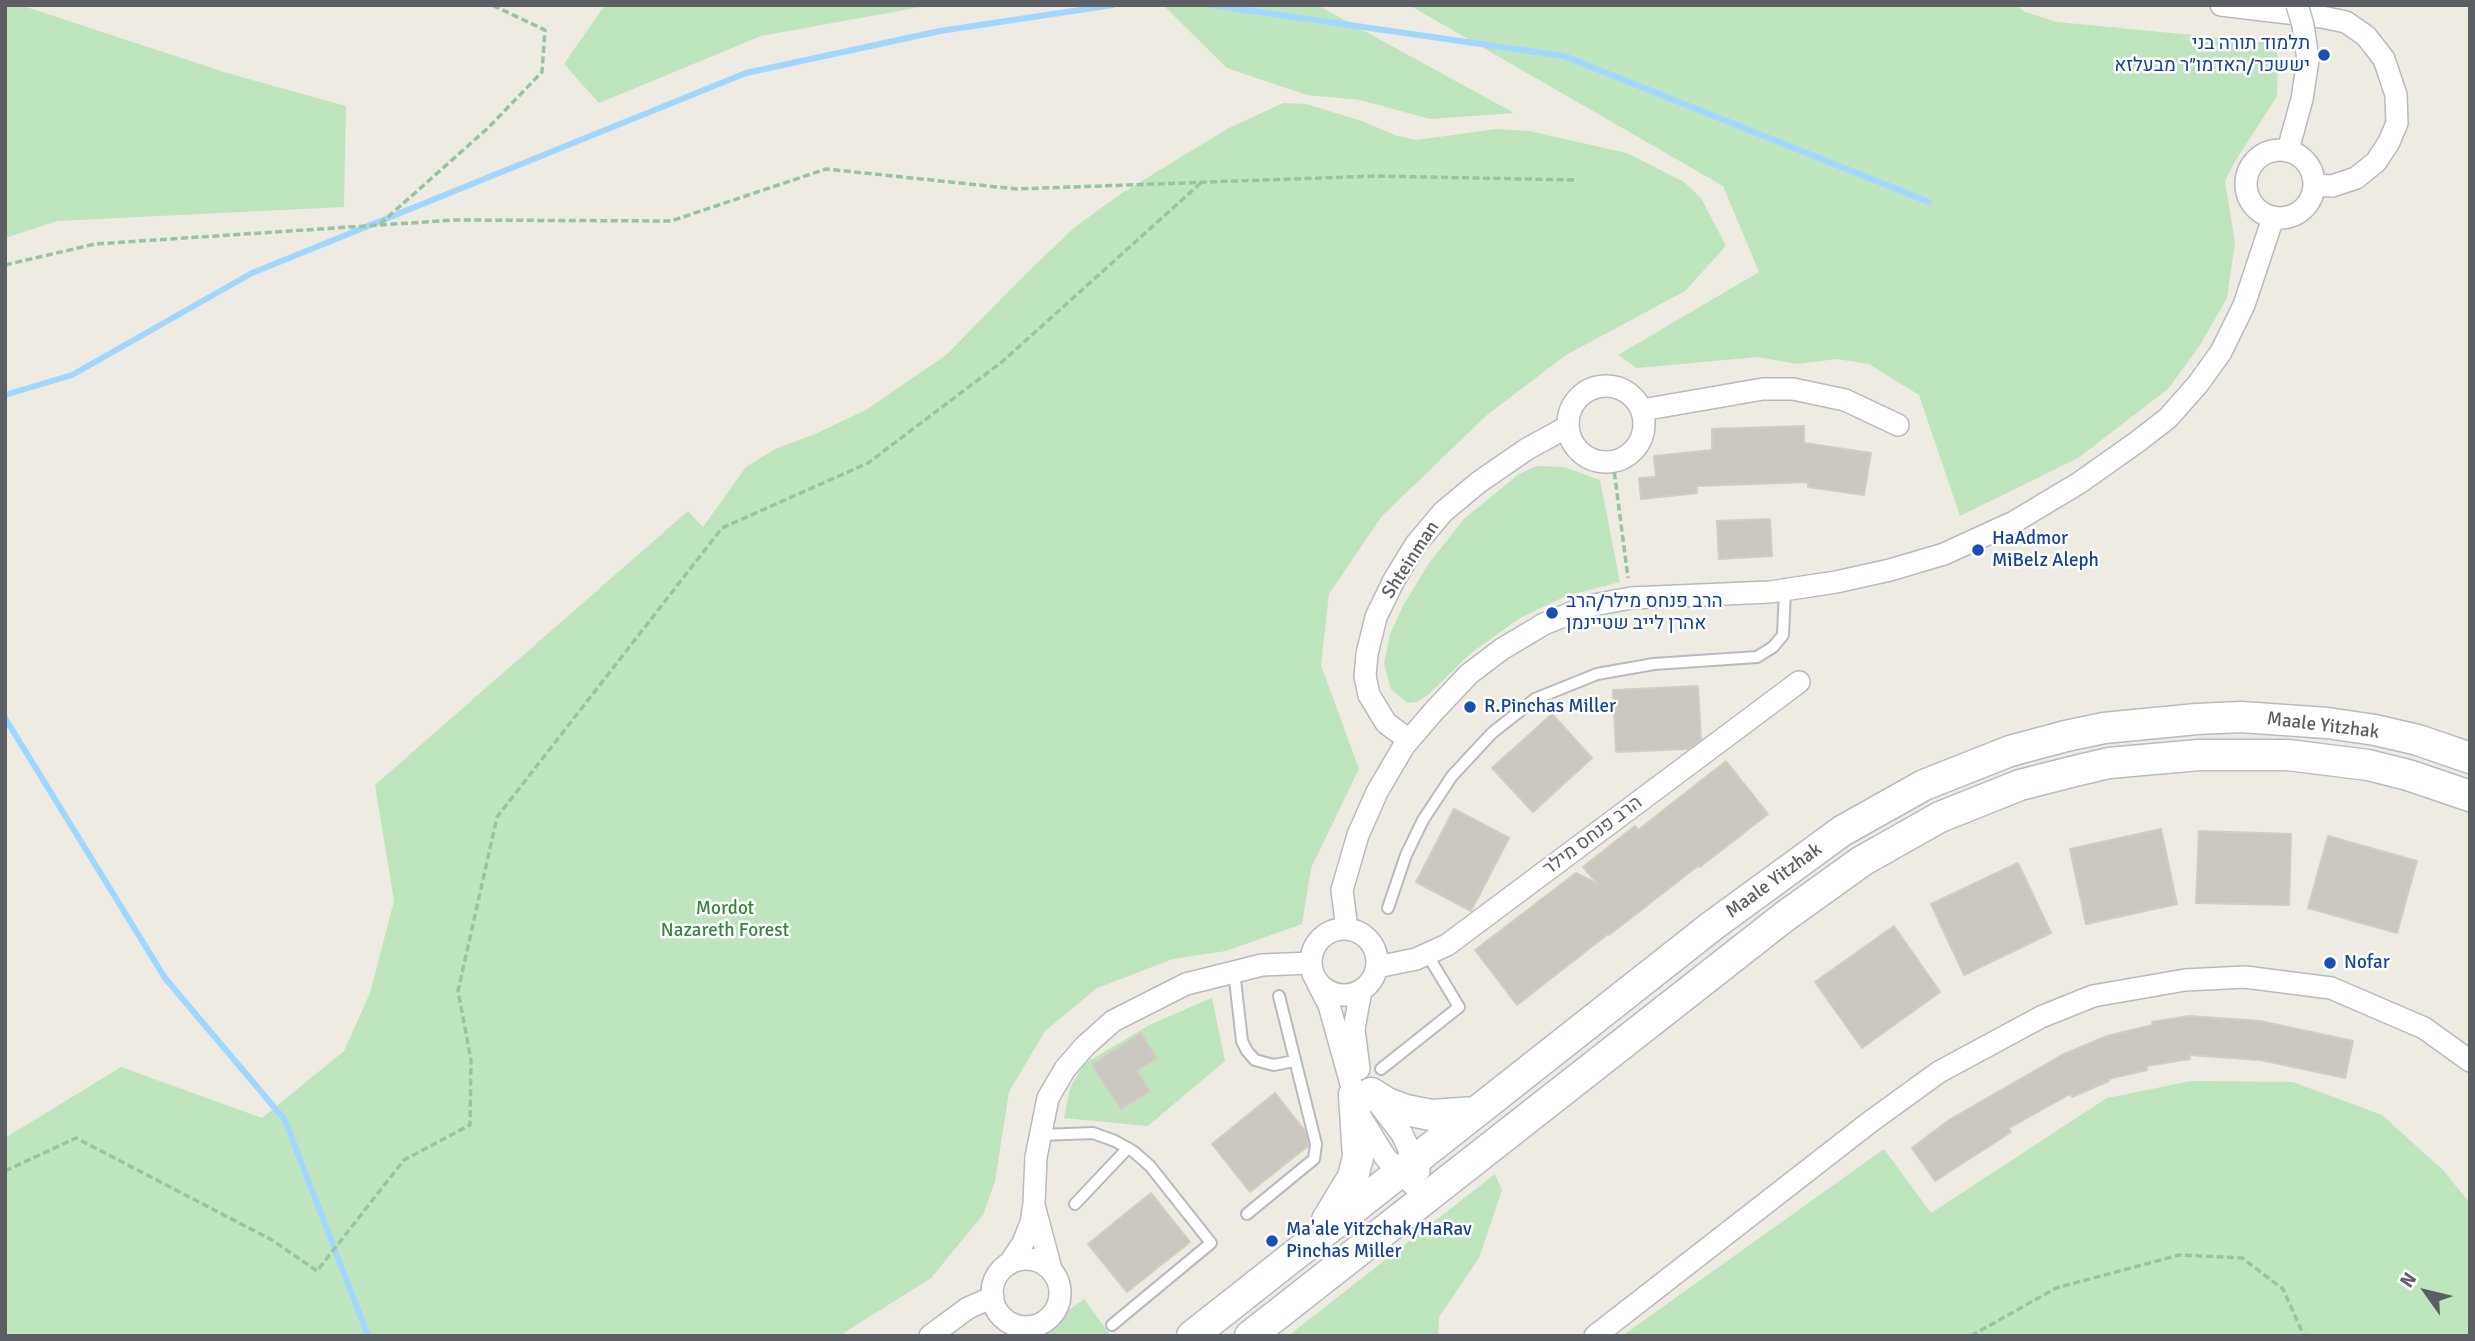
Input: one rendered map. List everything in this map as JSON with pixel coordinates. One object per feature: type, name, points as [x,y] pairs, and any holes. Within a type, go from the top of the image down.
[{"type":"street","points":[[2221,5],[2346,22],[2366,36],[2384,59],[2396,95],[2397,123],[2389,142],[2376,162],[2356,178],[2332,186],[2314,185]]},
{"type":"street","points":[[2288,150],[2302,99],[2308,60],[2304,25],[2297,5]]},
{"type":"street","points":[[2277,149],[2288,150],[2307,163],[2313,173],[2314,185],[2312,197],[2297,214],[2286,218],[2273,218],[2259,211],[2251,203],[2245,180],[2255,160],[2277,149]]},
{"type":"street","points":[[1347,929],[1342,890],[1358,835],[1377,792],[1409,740],[1469,674],[1502,649],[1544,624],[1588,606],[1631,598],[1786,590],[1836,582],[1944,554],[2014,522],[2079,483],[2137,442],[2168,418],[2198,384],[2221,352],[2244,305],[2273,218]]},
{"type":"street","points":[[1612,386],[1624,390],[1635,399],[1642,410],[1645,423],[1642,437],[1636,449],[1625,458],[1613,462],[1597,462],[1585,457],[1575,448],[1567,427],[1569,414],[1574,401],[1584,392],[1597,387],[1612,386]]},
{"type":"street","points":[[1642,410],[1763,389],[1793,389],[1845,400],[1898,425]]},
{"type":"street","name":"Shteinman","points":[[1409,740],[1385,723],[1369,695],[1365,676],[1376,617],[1394,580],[1416,544],[1443,512],[1479,482],[1527,449],[1567,427]]},
{"type":"street","name":"הרב פנחס מילר","points":[[1377,967],[1416,959],[1447,945],[1799,682]]},
{"type":"street","name":"Maale Yitzhak","points":[[1192,1336],[1712,926],[1823,845],[1876,811],[1924,785],[1999,755],[2104,727],[2241,717],[2291,719],[2375,730],[2418,740],[2470,758]]},
{"type":"street","name":"Maale Yitzhak","points":[[1250,1336],[1734,954],[1814,895],[1893,842],[1940,817],[2020,785],[2109,763],[2241,754],[2288,755],[2368,765],[2409,775],[2470,796]]},
{"type":"street","points":[[1317,1237],[1353,1177],[1369,1086],[1318,984],[1311,963],[1314,946],[1321,936],[1331,930],[1347,929],[1365,935],[1377,955],[1377,967],[1373,977],[1361,990],[1345,995],[1334,994],[1318,984]]},
{"type":"street","points":[[1009,1264],[1023,1243],[1031,1223],[1036,1157],[1048,1098],[1065,1069],[1085,1046],[1113,1021],[1186,984],[1262,965],[1311,963]]},
{"type":"street","points":[[1595,1336],[1870,1122],[1939,1072],[2041,1017],[2093,996],[2185,980],[2245,978],[2331,988],[2424,1028],[2470,1061]]},
{"type":"street","points":[[1361,990],[1354,1029],[1357,1066],[1364,1083],[1406,1110],[1431,1115],[1476,1112]]},
{"type":"street","points":[[1369,1086],[1360,1116],[1374,1142],[1406,1166],[1427,1196]]},
{"type":"street","points":[[1034,1204],[1051,1269]]},
{"type":"street","points":[[1020,1259],[1042,1262],[1051,1269],[1060,1289],[1056,1311],[1039,1325],[1016,1326],[1006,1321],[999,1313],[993,1297],[995,1281],[1000,1271],[1020,1259]]},
{"type":"street","points":[[930,1336],[968,1308],[993,1297]]},
{"type":"lane","points":[[1388,908],[1406,855],[1423,820],[1452,776],[1492,733],[1535,699],[1597,674],[1654,664],[1757,657],[1773,647],[1783,635],[1786,590]]},
{"type":"lane","points":[[1369,1086],[1459,1007],[1427,954]]},
{"type":"lane","points":[[1234,971],[1242,1041],[1247,1051],[1255,1060],[1275,1065],[1294,1061]]},
{"type":"lane","points":[[1247,1214],[1314,1159],[1316,1144],[1279,996]]},
{"type":"lane","points":[[1040,1135],[1093,1133],[1128,1148],[1150,1166],[1211,1243],[1112,1325]]},
{"type":"lane","points":[[1075,1204],[1128,1148]]},
{"type":"path","points":[[379,225],[488,128],[542,72],[545,30],[492,5]]},
{"type":"path","points":[[5,265],[95,244],[454,220],[671,221],[826,169],[1017,189],[1375,176],[1577,180]]},
{"type":"path","points":[[5,1171],[76,1138],[272,1240],[317,1271],[404,1160],[470,1125],[471,1060],[458,991],[497,817],[722,528],[868,463],[1003,361],[1203,181]]},
{"type":"path","points":[[1613,462],[1631,598]]},
{"type":"path","points":[[1972,1336],[2056,1288],[2179,1255],[2242,1258],[2283,1289],[2304,1336]]},
{"type":"green space","points":[[5,5],[20,5],[227,73],[346,106],[344,207],[57,221],[5,238]]},
{"type":"green space","points":[[605,5],[932,5],[761,36],[599,103],[564,64]]},
{"type":"green space","points":[[1163,5],[1317,5],[1514,113],[1430,119],[1360,100],[1307,95],[1227,68]]},
{"type":"green space","points":[[1409,5],[2015,5],[2025,12],[2057,22],[2276,43],[2277,96],[2225,181],[2235,243],[2227,298],[2200,345],[2168,389],[2078,458],[1960,516],[1919,395],[1869,364],[1837,359],[1797,364],[1758,357],[1637,368],[1618,355],[1759,272],[1723,186]]},
{"type":"green space","name":"Mordot Nazareth Forest","points":[[1283,103],[1306,104],[1362,121],[1397,136],[1416,140],[1496,129],[1529,131],[1627,153],[1684,182],[1701,198],[1726,246],[1685,291],[1566,355],[1487,415],[1382,516],[1329,594],[1321,665],[1359,769],[1311,868],[1302,924],[1226,951],[1173,959],[1097,988],[1045,1031],[1009,1092],[995,1181],[983,1215],[931,1278],[839,1336],[5,1336],[5,1138],[121,1067],[262,1118],[344,1051],[370,993],[394,901],[375,785],[688,511],[703,527],[746,467],[775,449],[866,410],[946,355],[1075,227],[1119,195],[1227,129]]},
{"type":"green space","points":[[1537,466],[1564,467],[1600,480],[1620,582],[1566,596],[1520,618],[1471,653],[1427,696],[1417,702],[1407,703],[1391,689],[1384,664],[1390,634],[1403,606],[1429,563],[1465,518],[1519,474]]},
{"type":"green space","points":[[1212,998],[1225,1061],[1148,1126],[1064,1118],[1070,1088],[1084,1064],[1149,1025]]},
{"type":"green space","points":[[2191,1081],[2293,1082],[2382,1115],[2443,1170],[2470,1203],[2470,1336],[1622,1336],[1884,1149],[1931,1213],[2107,1098]]},
{"type":"green space","points":[[1495,1174],[1502,1190],[1479,1258],[1439,1317],[1438,1336],[1288,1336]]},
{"type":"green space","points":[[1084,1299],[1111,1336],[1034,1336]]},
{"type":"building","points":[[1804,426],[1804,443],[1871,453],[1864,495],[1808,487],[1808,482],[1697,486],[1697,493],[1641,499],[1639,478],[1656,477],[1654,456],[1712,450],[1712,429]]},
{"type":"building","points":[[1770,519],[1772,556],[1719,559],[1717,521]]},
{"type":"building","points":[[1698,686],[1701,739],[1688,749],[1616,752],[1613,690]]},
{"type":"building","points":[[1552,714],[1592,758],[1533,812],[1492,768]]},
{"type":"building","points":[[1726,761],[1768,814],[1517,1005],[1475,950],[1576,873],[1598,884],[1583,867],[1635,826],[1638,830]]},
{"type":"building","points":[[1454,809],[1509,838],[1471,911],[1416,882]]},
{"type":"building","points":[[2161,829],[2177,904],[2086,924],[2070,849]]},
{"type":"building","points":[[2199,831],[2291,834],[2289,905],[2196,903]]},
{"type":"building","points":[[2328,836],[2417,861],[2397,933],[2308,908]]},
{"type":"building","points":[[2018,863],[2051,933],[1964,975],[1931,904]]},
{"type":"building","points":[[1894,926],[1940,992],[1862,1048],[1815,982]]},
{"type":"building","points":[[2189,1016],[2260,1021],[2353,1041],[2345,1078],[2261,1060],[2189,1055],[2190,1059],[2146,1066],[2147,1070],[2108,1079],[2109,1081],[2072,1097],[2070,1094],[2009,1128],[2011,1132],[1935,1181],[1912,1148],[1949,1120],[2062,1055],[2107,1036],[2153,1025],[2152,1022]]},
{"type":"building","points":[[1141,1033],[1157,1058],[1137,1071],[1150,1091],[1121,1109],[1092,1065]]},
{"type":"building","points":[[1275,1093],[1305,1131],[1308,1146],[1250,1192],[1212,1144]]},
{"type":"building","points":[[1151,1193],[1190,1242],[1127,1292],[1088,1244]]},
{"type":"waterway","points":[[5,395],[72,375],[252,273],[746,73],[940,31],[1113,5]]},
{"type":"waterway","points":[[1211,5],[1564,56],[1929,202]]},
{"type":"waterway","points":[[5,718],[165,978],[285,1120],[368,1336]]},
{"type":"place","name":"תלמוד תורה בני יששכר/האדמו״ר מבעלזא","points":[[2324,55]]},
{"type":"place","name":"HaAdmor MiBelz Aleph","points":[[1978,550]]},
{"type":"place","name":"הרב פנחס מילר/הרב אהרן לייב שטיינמן","points":[[1552,613]]},
{"type":"place","name":"R.Pinchas Miller","points":[[1470,707]]},
{"type":"place","name":"Nofar","points":[[2330,963]]},
{"type":"place","name":"Ma'ale Yitzchak/HaRav Pinchas Miller","points":[[1272,1241]]}]
